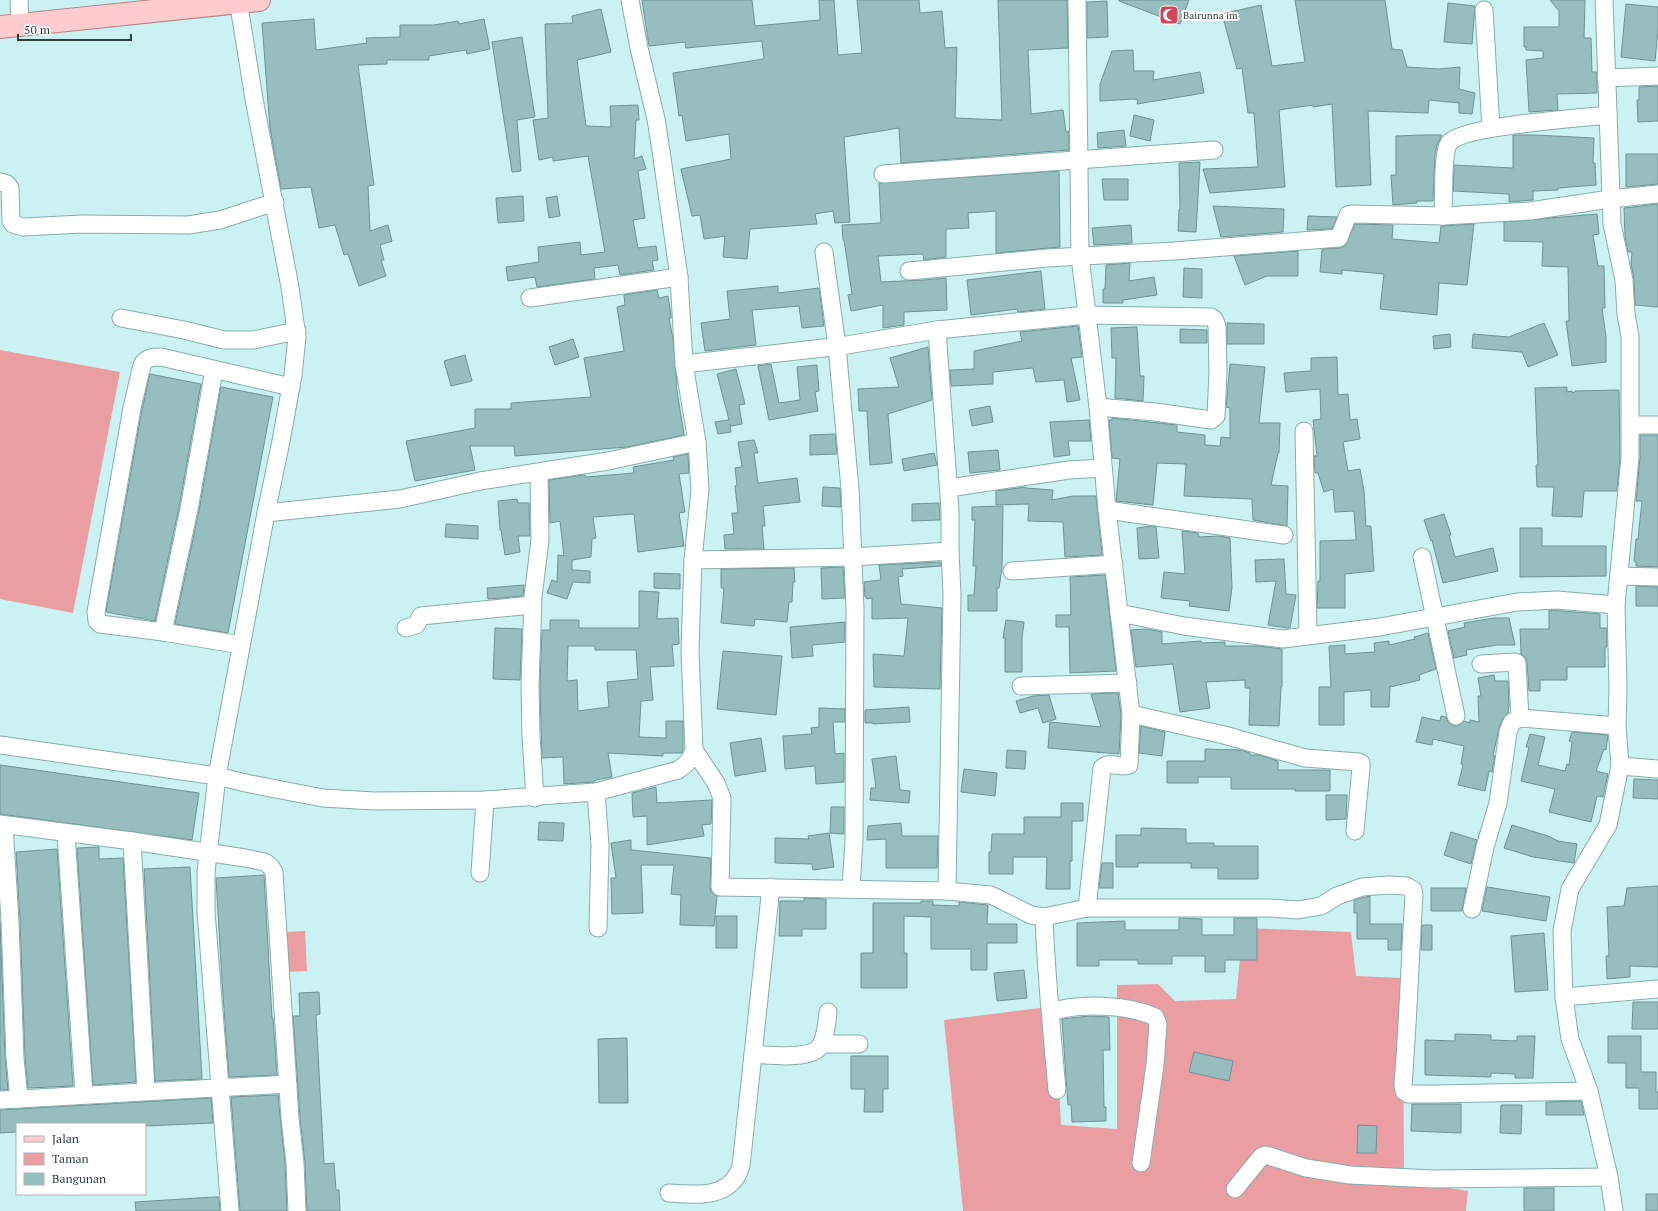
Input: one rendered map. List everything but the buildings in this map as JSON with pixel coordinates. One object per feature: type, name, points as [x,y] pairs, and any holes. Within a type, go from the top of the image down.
[{"type":"main road","points":[[10,27],[245,1]]},
{"type":"street","points":[[10,27],[19,0]]},
{"type":"street","points":[[0,745],[217,776],[323,798],[374,801],[535,798],[596,792],[678,770],[687,764],[691,759],[694,750],[690,651],[693,560],[700,490],[697,442],[684,364],[678,277],[657,127],[640,53],[630,0]]},
{"type":"street","points":[[1077,0],[1080,256],[1098,408],[1107,510],[1131,714],[1129,765],[1125,767],[1112,764],[1105,765],[1102,768],[1087,908]]},
{"type":"street","points":[[1604,0],[1610,199],[1612,224],[1624,280],[1626,314],[1630,337],[1630,457],[1616,605],[1618,688],[1617,726],[1620,766],[1608,825],[1570,889],[1562,931],[1564,997],[1570,1039],[1589,1091],[1609,1178],[1614,1211]]},
{"type":"street","points":[[230,1211],[206,912],[206,872],[217,776],[291,387],[297,332],[275,202],[254,98],[245,1]]},
{"type":"street","points":[[1484,10],[1491,128]]},
{"type":"street","points":[[1606,78],[1658,76]]},
{"type":"street","points":[[1443,216],[1446,148],[1454,138],[1491,128],[1608,115]]},
{"type":"street","points":[[882,174],[1214,150]]},
{"type":"street","points":[[0,182],[7,184],[10,188],[11,220],[13,224],[23,227],[82,224],[188,225],[220,220],[275,202]]},
{"type":"street","points":[[909,272],[1080,256],[1174,251],[1303,240],[1333,239],[1339,238],[1348,216],[1352,214],[1443,216],[1530,211],[1610,199],[1658,194]]},
{"type":"street","points":[[824,252],[837,346],[850,489],[853,557],[855,608],[854,840],[851,888]]},
{"type":"street","points":[[530,298],[678,277]]},
{"type":"street","points":[[684,364],[837,346],[937,330],[1087,314],[1211,317],[1216,322],[1218,372],[1216,416],[1211,420],[1155,412],[1098,408]]},
{"type":"street","points":[[121,318],[184,330],[224,340],[253,340],[297,332]]},
{"type":"street","points":[[937,330],[950,510],[952,595],[947,891]]},
{"type":"street","points":[[242,645],[163,632],[100,624],[96,618],[105,558],[132,408],[142,365],[147,359],[161,357],[291,387]]},
{"type":"street","points":[[163,632],[189,509],[214,370]]},
{"type":"street","points":[[1630,425],[1658,425]]},
{"type":"street","points":[[1304,431],[1308,635]]},
{"type":"street","points":[[266,513],[400,499],[480,481],[539,473],[697,442]]},
{"type":"street","points":[[948,488],[1069,470],[1103,468]]},
{"type":"street","points":[[535,798],[531,736],[530,686],[532,605],[540,540],[539,473]]},
{"type":"street","points":[[1107,510],[1284,535]]},
{"type":"street","points":[[693,560],[853,557],[950,551]]},
{"type":"street","points":[[1422,557],[1456,716]]},
{"type":"street","points":[[1012,572],[1114,564]]},
{"type":"street","points":[[1619,576],[1658,577]]},
{"type":"street","points":[[1119,613],[1184,626],[1283,639],[1380,627],[1517,602],[1557,600],[1616,605]]},
{"type":"street","points":[[406,628],[416,625],[421,616],[532,605]]},
{"type":"street","points":[[1481,664],[1515,662],[1517,664],[1520,718]]},
{"type":"street","points":[[1021,686],[1128,683]]},
{"type":"street","points":[[1131,714],[1224,735],[1305,758],[1361,763],[1355,831]]},
{"type":"street","points":[[1472,909],[1485,847],[1498,803],[1508,732],[1512,722],[1520,718],[1617,726]]},
{"type":"street","points":[[694,750],[716,783],[722,798],[720,887],[851,888],[947,891],[991,895],[1031,915],[1044,917],[1087,908],[1261,908],[1298,910],[1321,906],[1338,896],[1362,887],[1406,886],[1413,890],[1414,895],[1408,1022],[1403,1085],[1404,1091],[1408,1094],[1589,1091]]},
{"type":"street","points":[[1620,766],[1658,769]]},
{"type":"street","points":[[596,792],[600,845],[598,928]]},
{"type":"street","points":[[480,873],[485,800]]},
{"type":"street","points":[[19,1099],[15,1058],[10,921],[2,824],[66,834],[132,841],[265,862],[274,872],[288,1084],[296,1162],[298,1211]]},
{"type":"street","points":[[66,834],[84,1094]]},
{"type":"street","points":[[132,841],[146,1091]]},
{"type":"street","points":[[669,1193],[699,1195],[721,1190],[731,1185],[738,1176],[741,1166],[754,1054],[771,887]]},
{"type":"street","points":[[1044,917],[1046,977],[1051,1012],[1057,1090]]},
{"type":"street","points":[[1564,997],[1658,989]]},
{"type":"street","points":[[1051,1012],[1064,1008],[1114,1006],[1155,1017],[1158,1024],[1155,1065],[1141,1162]]},
{"type":"street","points":[[754,1054],[798,1055],[813,1052],[822,1044],[828,1012]]},
{"type":"street","points":[[822,1044],[859,1044]]},
{"type":"street","points":[[0,1100],[84,1094],[288,1084]]},
{"type":"street","points":[[1235,1189],[1261,1157],[1266,1155],[1306,1168],[1350,1175],[1433,1179],[1609,1178]]},
{"type":"green space","points":[[0,350],[120,372],[73,613],[0,599]]},
{"type":"green space","points":[[1243,928],[1351,932],[1356,976],[1403,978],[1404,1181],[1468,1191],[1466,1211],[963,1211],[944,1020],[1055,1006],[1061,1125],[1117,1129],[1117,985],[1158,984],[1175,1001],[1236,999]]},
{"type":"green space","points":[[305,931],[307,971],[287,972],[285,932]]},
{"type":"place","name":"Bairunna'im","points":[[1169,15]]}]
